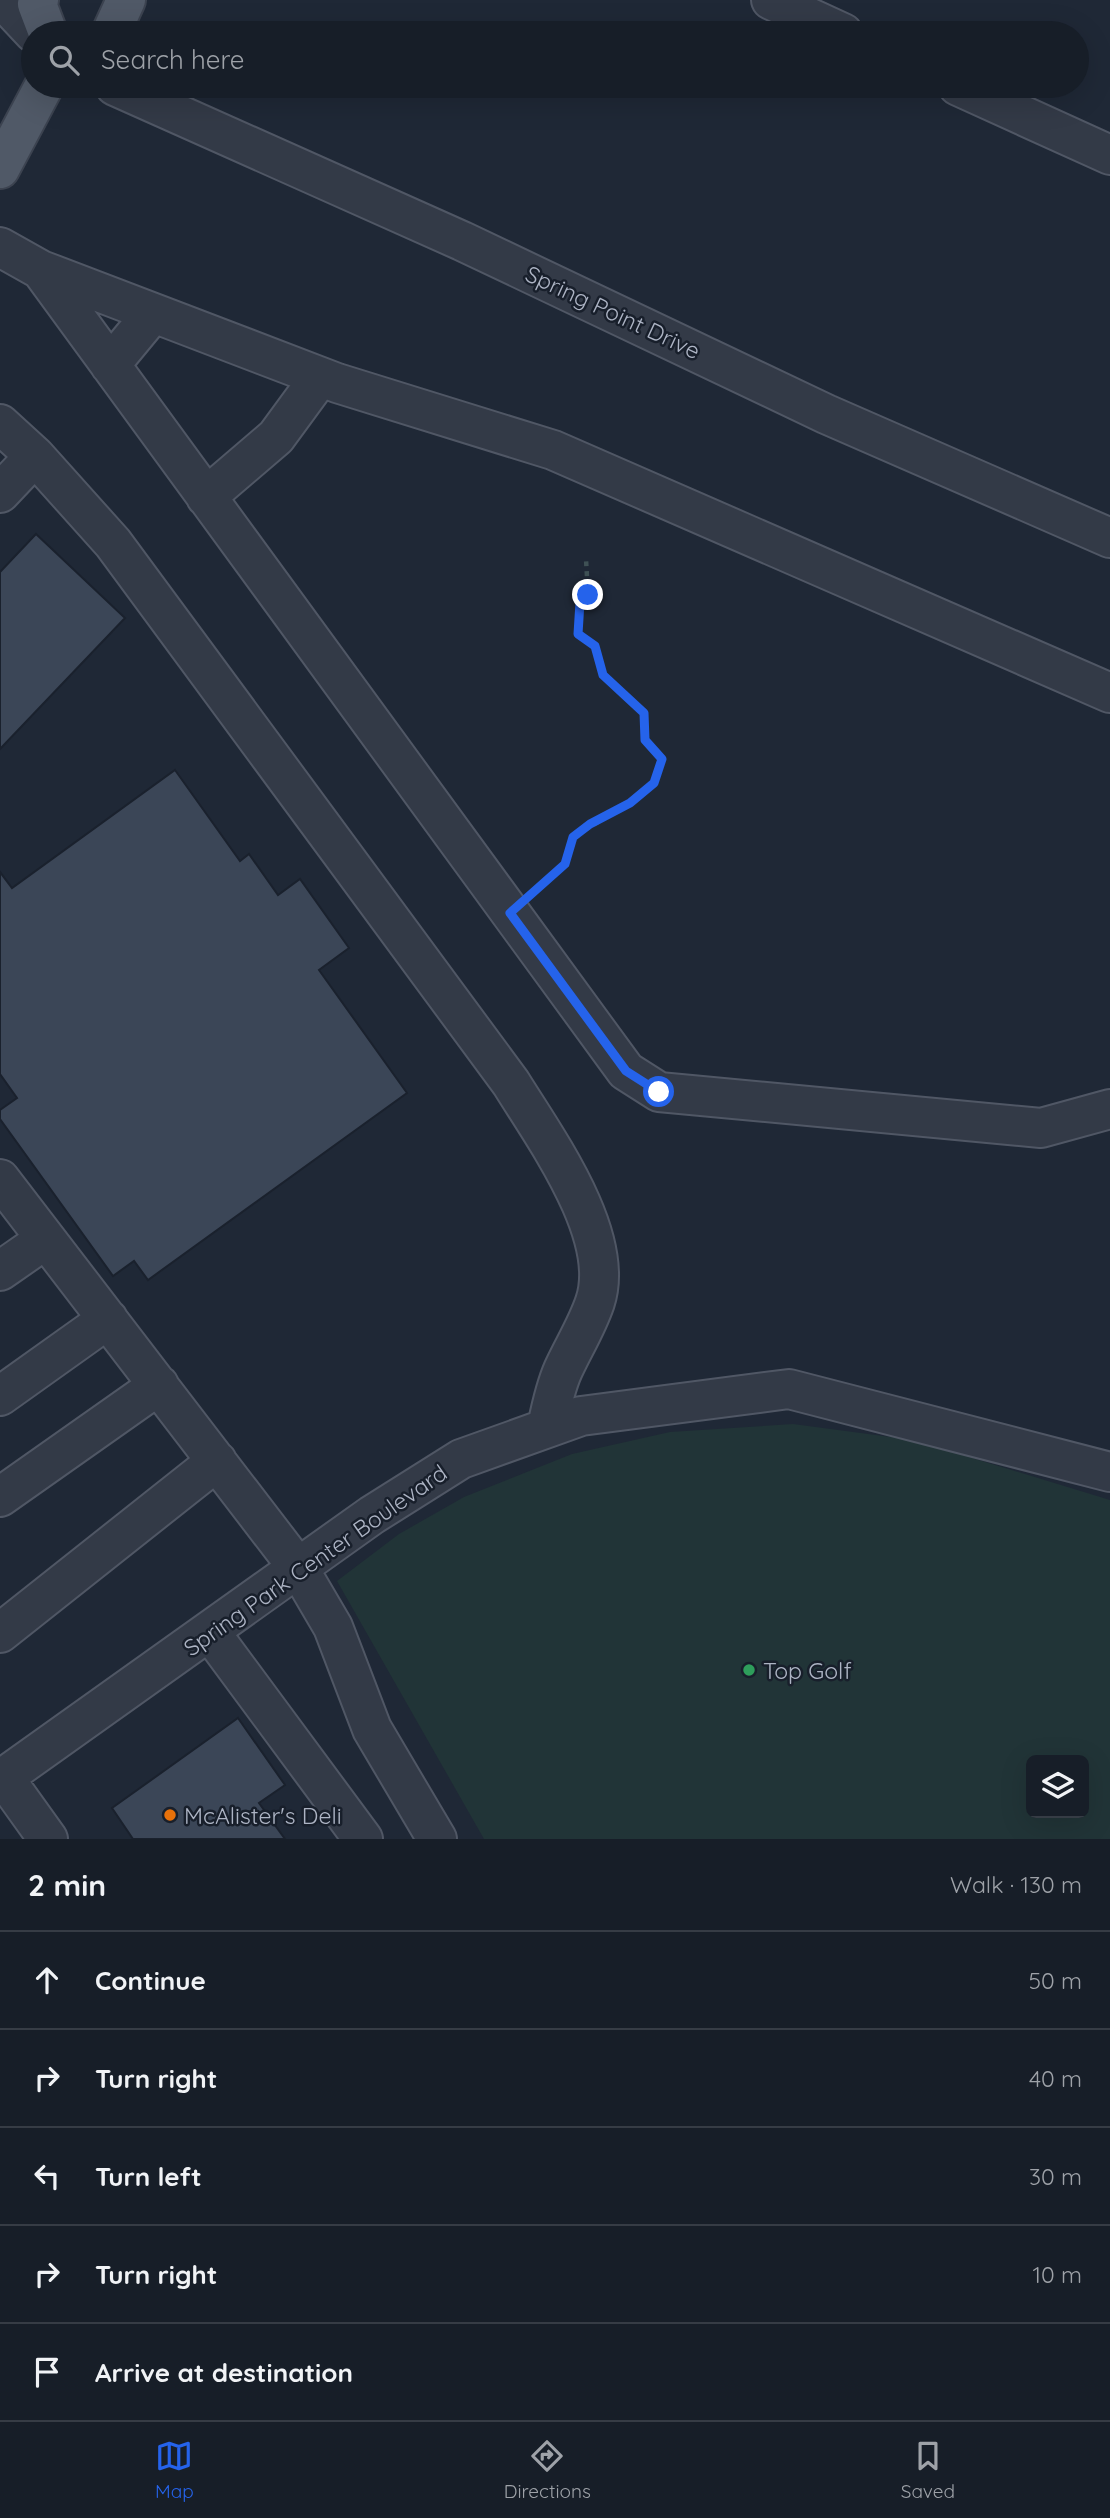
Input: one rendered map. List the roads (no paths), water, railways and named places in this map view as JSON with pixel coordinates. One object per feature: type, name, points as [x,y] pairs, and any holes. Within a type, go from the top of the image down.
[{"type":"main road","points":[[39,0],[37,4],[43,21]]},
{"type":"main road","points":[[116,21],[126,0]]},
{"type":"main road","points":[[0,169],[38,98]]},
{"type":"street","points":[[3,0],[23,21]]},
{"type":"street","points":[[771,0],[817,21]]},
{"type":"street","name":"Spring Point Drive","points":[[143,98],[473,246],[826,414],[1110,538]]},
{"type":"street","points":[[984,98],[1110,155]]},
{"type":"street","points":[[0,247],[41,270],[320,377],[552,450],[1110,693]]},
{"type":"street","points":[[41,270],[626,1071],[659,1092],[1041,1128],[1110,1109]]},
{"type":"street","points":[[110,365],[153,313]]},
{"type":"street","points":[[206,497],[276,437],[320,377]]},
{"type":"street","points":[[0,424],[35,456],[122,554],[511,1083],[551,1149],[582,1208],[600,1267],[596,1300],[563,1371],[547,1427]]},
{"type":"street","points":[[0,493],[35,456]]},
{"type":"street","points":[[0,1179],[299,1569],[333,1627],[372,1729],[437,1839]]},
{"type":"street","points":[[0,1271],[46,1239]]},
{"type":"street","points":[[0,1396],[108,1319]]},
{"type":"street","points":[[0,1497],[159,1385]]},
{"type":"street","name":"Spring Park Center Boulevard","points":[[3,1779],[372,1515],[461,1459],[581,1416],[789,1389],[1110,1472]]},
{"type":"street","points":[[0,1633],[217,1461]]},
{"type":"street","points":[[210,1632],[363,1839]]},
{"type":"street","points":[[3,1779],[48,1839]]},
{"type":"place","name":"Top Golf","points":[[749,1670]]},
{"type":"place","name":"McAlister's Deli","points":[[170,1815]]}]
